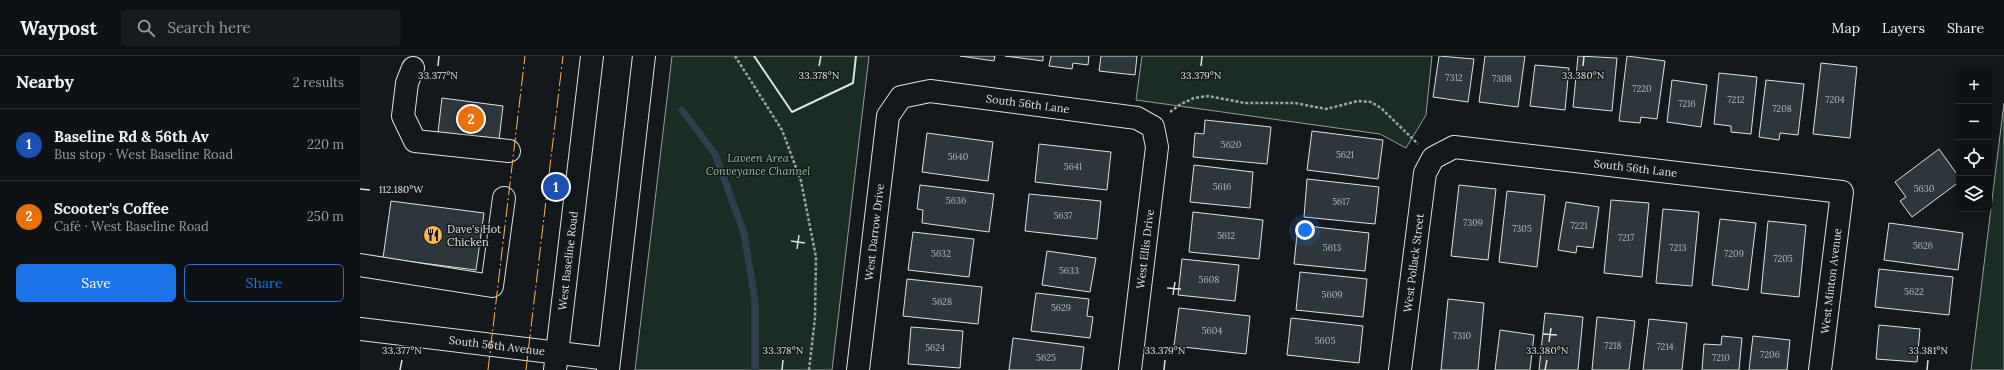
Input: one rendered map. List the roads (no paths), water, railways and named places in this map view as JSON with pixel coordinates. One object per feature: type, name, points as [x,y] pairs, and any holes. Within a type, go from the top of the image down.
[{"type":"street","name":"West Baseline Road","points":[[556,362],[592,56]]},
{"type":"street","points":[[609,365],[644,56]]},
{"type":"street","points":[[413,68],[407,83],[403,116],[415,141],[509,150]]},
{"type":"street","name":"South 56th Lane","points":[[901,97],[930,91],[1137,118],[1153,127]]},
{"type":"street","name":"West Darrow Drive","points":[[858,370],[888,116],[901,97]]},
{"type":"street","name":"West Ellis Drive","points":[[1130,370],[1158,147],[1153,127]]},
{"type":"street","name":"South 56th Lane","points":[[1432,158],[1454,147],[1842,192]]},
{"type":"street","name":"West Pollack Street","points":[[1400,370],[1425,173],[1432,158]]},
{"type":"street","name":"West Minton Avenue","points":[[1820,370],[1842,192]]},
{"type":"street","points":[[360,265],[492,286],[504,198]]},
{"type":"street","name":"South 56th Avenue","points":[[360,329],[556,362],[609,365]]},
{"type":"waterway","points":[[682,110],[715,154],[744,233],[755,301],[755,370]]},
{"type":"place","name":"Scooter's Coffee","points":[[471,119]]},
{"type":"place","name":"Baseline Rd & 56th Av","points":[[556,187]]},
{"type":"place","name":"Dave's Hot Chicken","points":[[433,235]]},
{"type":"park label","name":"Laveen Area Conveyance Channel","points":[[758,164]]}]
